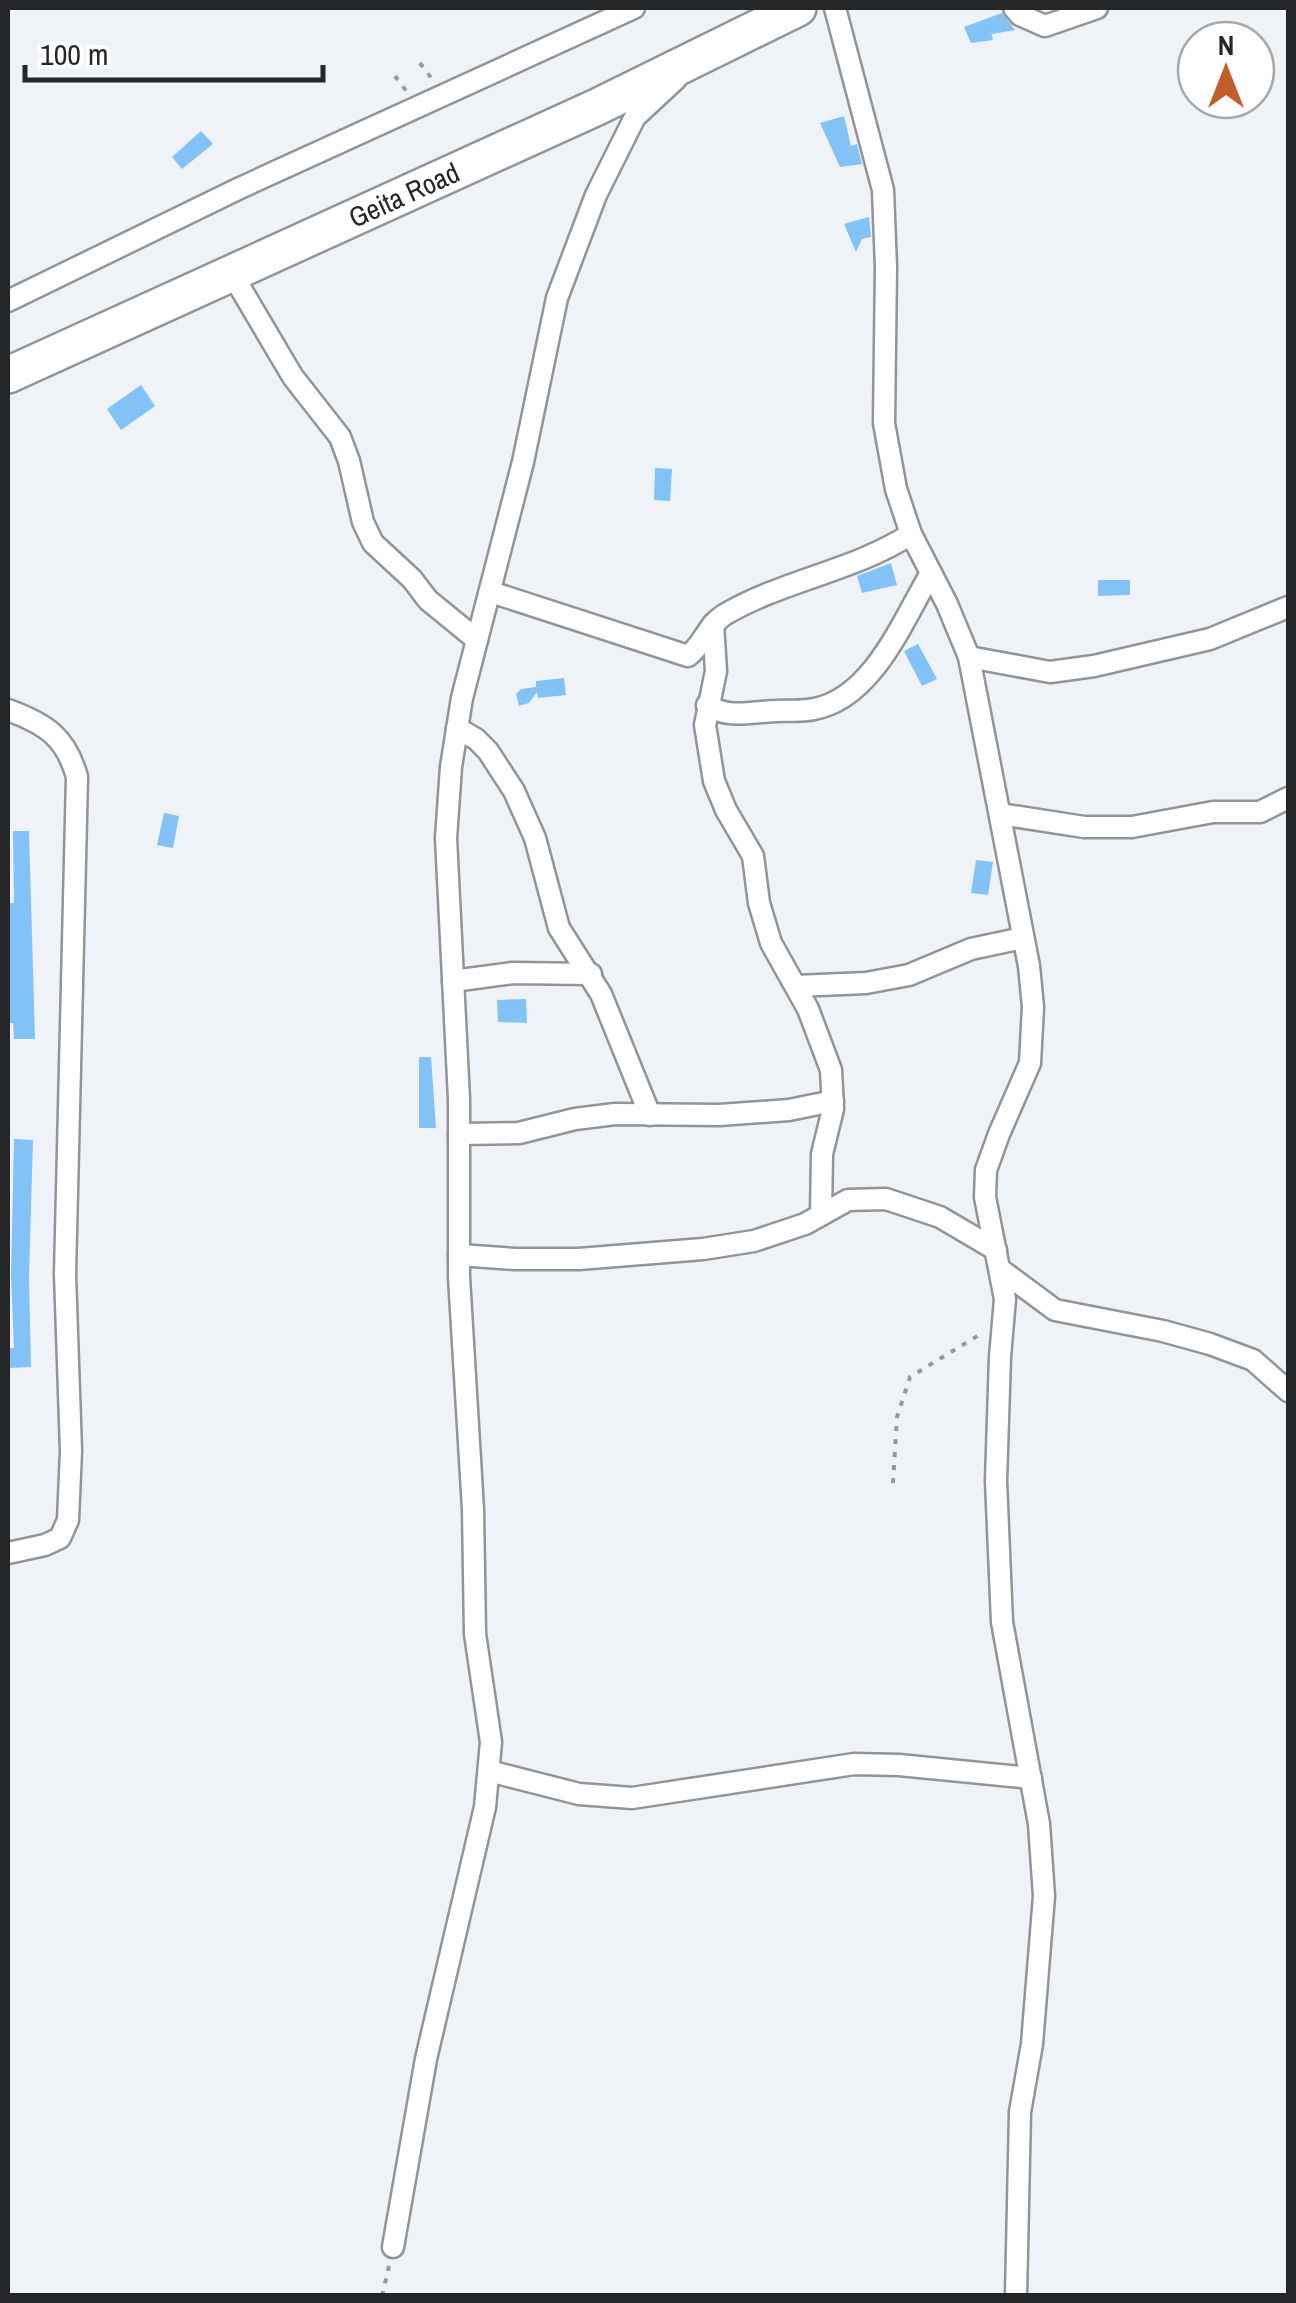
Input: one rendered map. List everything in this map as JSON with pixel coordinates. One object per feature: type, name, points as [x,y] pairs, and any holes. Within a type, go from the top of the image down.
[{"type":"highway","name":"Geita Road","points":[[8,375],[241,271],[798,8]]},
{"type":"street","points":[[8,301],[224,196],[634,8]]},
{"type":"street","points":[[836,8],[884,190],[884,423],[896,489],[911,534],[969,657],[1034,1007],[1030,1064],[986,1170],[985,1197],[1005,1299],[996,1481],[1002,1622],[1032,1778],[1044,1896],[1032,2044],[1020,2112],[1016,2296]]},
{"type":"street","points":[[1014,8],[1020,15],[1045,26],[1097,8]]},
{"type":"street","points":[[393,2247],[426,2059],[486,1807],[491,1742],[475,1634],[473,1509],[464,1408],[459,1134],[446,838],[457,728],[502,537],[524,462],[557,298],[596,194],[635,118],[700,57]]},
{"type":"street","points":[[241,271],[235,279],[294,377],[340,437],[363,522],[373,543],[412,579],[428,600],[477,640]]},
{"type":"street","points":[[491,592],[688,656],[713,624],[735,609],[878,552],[911,534]]},
{"type":"street","points":[[707,706],[739,714],[816,709],[846,696],[878,664],[931,573]]},
{"type":"street","points":[[969,657],[1050,672],[1094,666],[1210,639],[1288,608]]},
{"type":"street","points":[[713,624],[716,671],[705,725],[714,780],[726,810],[753,856],[759,903],[771,942],[796,986],[831,1070],[833,1101],[822,1154],[821,1215]]},
{"type":"street","points":[[8,710],[56,734],[71,754],[77,777],[65,1274],[71,1451],[68,1520],[60,1538],[8,1553]]},
{"type":"street","points":[[457,728],[476,738],[488,751],[514,792],[539,850],[560,928],[591,974],[650,1115]]},
{"type":"street","points":[[1000,814],[1084,827],[1132,827],[1213,812],[1260,812],[1288,798]]},
{"type":"street","points":[[796,986],[866,983],[909,975],[970,949],[1024,938]]},
{"type":"street","points":[[453,981],[501,974],[591,974]]},
{"type":"street","points":[[459,1134],[519,1133],[593,1116],[751,1113],[833,1101]]},
{"type":"street","points":[[459,1254],[515,1260],[579,1260],[704,1249],[754,1241],[805,1224],[848,1200],[886,1199],[940,1218],[998,1260],[1054,1310],[1210,1344],[1253,1360],[1288,1391]]},
{"type":"street","points":[[489,1771],[578,1794],[632,1798],[854,1764],[1032,1778]]},
{"type":"path","points":[[893,1483],[897,1416],[910,1377],[1003,1320]]},
{"type":"path","points":[[382,2296],[393,2247]]},
{"type":"building","points":[[1002,13],[1015,30],[992,34],[991,31],[993,40],[971,43],[964,27]]},
{"type":"building","points":[[844,116],[851,146],[857,144],[862,164],[840,167],[820,123]]},
{"type":"building","points":[[201,131],[213,144],[182,169],[172,157]]},
{"type":"building","points":[[869,217],[871,237],[862,239],[856,252],[844,224]]},
{"type":"building","points":[[141,385],[155,406],[121,430],[107,409]]},
{"type":"building","points":[[655,468],[672,469],[670,501],[654,500]]},
{"type":"building","points":[[891,563],[897,585],[862,593],[857,576]]},
{"type":"building","points":[[1098,580],[1130,580],[1130,595],[1098,596]]},
{"type":"building","points":[[918,644],[937,679],[922,686],[904,651]]},
{"type":"building","points":[[564,678],[566,695],[538,698],[537,692],[529,703],[519,706],[516,694],[521,689],[536,687],[536,681]]},
{"type":"building","points":[[164,813],[179,816],[173,848],[157,845]]},
{"type":"building","points":[[13,831],[29,831],[35,1039],[14,1039],[13,1023],[8,1023],[8,903],[14,903]]},
{"type":"building","points":[[976,860],[993,862],[988,895],[971,893]]},
{"type":"building","points":[[526,999],[527,1023],[498,1022],[497,1000]]},
{"type":"building","points":[[419,1057],[431,1057],[436,1128],[419,1128]]},
{"type":"building","points":[[14,1139],[33,1140],[31,1367],[8,1368],[8,1348],[14,1348]]}]
